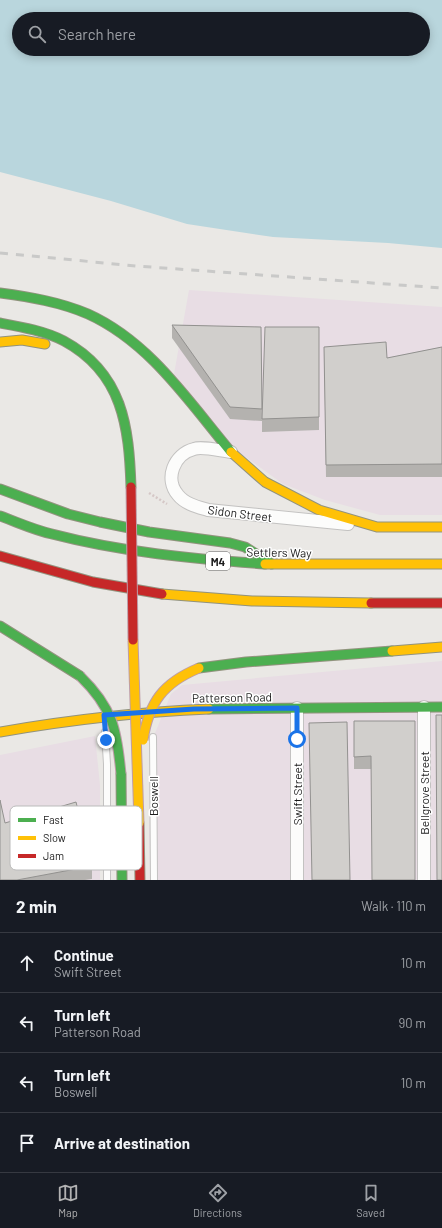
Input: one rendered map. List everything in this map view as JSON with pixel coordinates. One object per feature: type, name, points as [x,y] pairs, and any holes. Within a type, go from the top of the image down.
[{"type":"main road","points":[[0,293],[34,297],[65,305],[90,315],[114,328],[133,343],[156,365],[231,452]]},
{"type":"main road","points":[[0,323],[21,326],[42,332],[71,344],[85,353],[109,379],[119,401],[126,424],[132,460],[127,487],[125,681]]},
{"type":"main road","points":[[0,342],[28,341],[55,347],[68,353],[92,373],[102,386],[116,423],[127,487],[138,806]]},
{"type":"main road","name":"Sidon Street","points":[[231,452],[260,479],[319,510],[377,527],[442,527]]},
{"type":"main road","points":[[0,489],[68,514],[100,522],[163,534],[230,543],[245,547],[273,565]]},
{"type":"main road","name":"Settlers Way","points":[[0,516],[51,534],[104,546],[181,558],[273,565],[442,564]]},
{"type":"main road","points":[[0,556],[41,569],[107,585],[187,597],[280,602],[442,603]]},
{"type":"main road","points":[[0,626],[80,676],[92,687],[112,717],[118,743],[121,774]]},
{"type":"main road","points":[[140,806],[142,748],[150,712],[155,700],[167,685],[183,674],[199,668],[246,662],[442,647]]},
{"type":"main road","points":[[121,806],[121,774],[125,702]]},
{"type":"main road","name":"Patterson Road","points":[[0,732],[104,715],[194,709],[442,707]]},
{"type":"main road","points":[[122,870],[122,880]]},
{"type":"main road","points":[[140,870],[140,880]]},
{"type":"street","name":"Sidon Street","points":[[231,452],[196,448],[183,454],[177,460],[171,476],[172,487],[178,496],[189,504],[208,510],[377,527]]},
{"type":"street","name":"Bellgrove Street","points":[[424,707],[424,880]]},
{"type":"street","name":"Swift Street","points":[[297,708],[297,880]]},
{"type":"lane","name":"Boswell","points":[[153,712],[154,880]]},
{"type":"lane","points":[[104,715],[107,764],[107,806]]},
{"type":"path","points":[[146,492],[171,506]]},
{"type":"shaded area","points":[[189,290],[442,307],[442,515],[380,515],[325,500],[283,484],[229,445],[174,374]]},
{"type":"shaded area","points":[[442,661],[442,880],[150,880],[149,835],[153,738],[171,694],[182,685]]},
{"type":"shaded area","points":[[95,736],[100,785],[100,806],[10,806],[10,870],[100,870],[100,880],[0,880],[0,755]]},
{"type":"water","points":[[0,0],[442,0],[442,248],[388,243],[273,237],[187,224],[111,201],[0,172]]},
{"type":"building","points":[[172,325],[261,327],[262,409],[230,407]]},
{"type":"building","points":[[265,327],[319,327],[319,417],[262,419]]},
{"type":"building","points":[[386,342],[387,358],[442,347],[442,464],[326,465],[324,347]]},
{"type":"building","points":[[436,715],[442,715],[442,880],[437,880]]},
{"type":"building","points":[[354,721],[415,721],[415,880],[372,880],[371,756],[354,757]]},
{"type":"building","points":[[347,722],[350,880],[312,880],[309,723]]},
{"type":"building","points":[[0,800],[5,823],[10,822],[10,870],[71,870],[17,880],[0,880]]},
{"type":"building","points":[[76,802],[77,806],[62,806]]},
{"type":"railway","points":[[0,253],[136,266],[442,288]]},
{"type":"traffic: fast","points":[[0,293],[34,298],[67,306],[88,314],[131,340],[184,394],[231,452]]},
{"type":"traffic: fast","points":[[0,323],[33,330],[64,341],[84,354],[99,369],[111,385],[119,404],[128,443],[131,487]]},
{"type":"traffic: fast","points":[[0,489],[68,514],[100,522],[149,532],[230,543],[245,547],[272,564]]},
{"type":"traffic: fast","points":[[0,516],[45,532],[104,546],[211,560],[265,564]]},
{"type":"traffic: fast","points":[[0,626],[80,676]]},
{"type":"traffic: fast","points":[[199,668],[246,662],[392,651]]},
{"type":"traffic: fast","points":[[80,676],[100,699],[111,720],[118,745],[121,774]]},
{"type":"traffic: fast","points":[[209,709],[442,707]]},
{"type":"traffic: fast","points":[[121,774],[121,806]]},
{"type":"traffic: fast","points":[[122,870],[122,880]]},
{"type":"traffic: slow","points":[[0,342],[22,340],[45,344]]},
{"type":"traffic: slow","points":[[231,452],[265,482],[319,510],[377,527],[442,527]]},
{"type":"traffic: slow","points":[[265,564],[442,564]]},
{"type":"traffic: slow","points":[[162,594],[252,601],[371,603]]},
{"type":"traffic: slow","points":[[133,640],[138,806]]},
{"type":"traffic: slow","points":[[392,651],[442,647]]},
{"type":"traffic: slow","points":[[143,740],[149,715],[160,695],[176,680],[199,668]]},
{"type":"traffic: slow","points":[[0,732],[104,717],[209,709]]},
{"type":"traffic: jam","points":[[131,487],[133,640]]},
{"type":"traffic: jam","points":[[0,556],[93,582],[162,594]]},
{"type":"traffic: jam","points":[[371,603],[442,603]]},
{"type":"traffic: jam","points":[[140,870],[140,880]]},
{"type":"route","points":[[106,740],[104,715],[194,709],[297,708],[297,739]]}]
